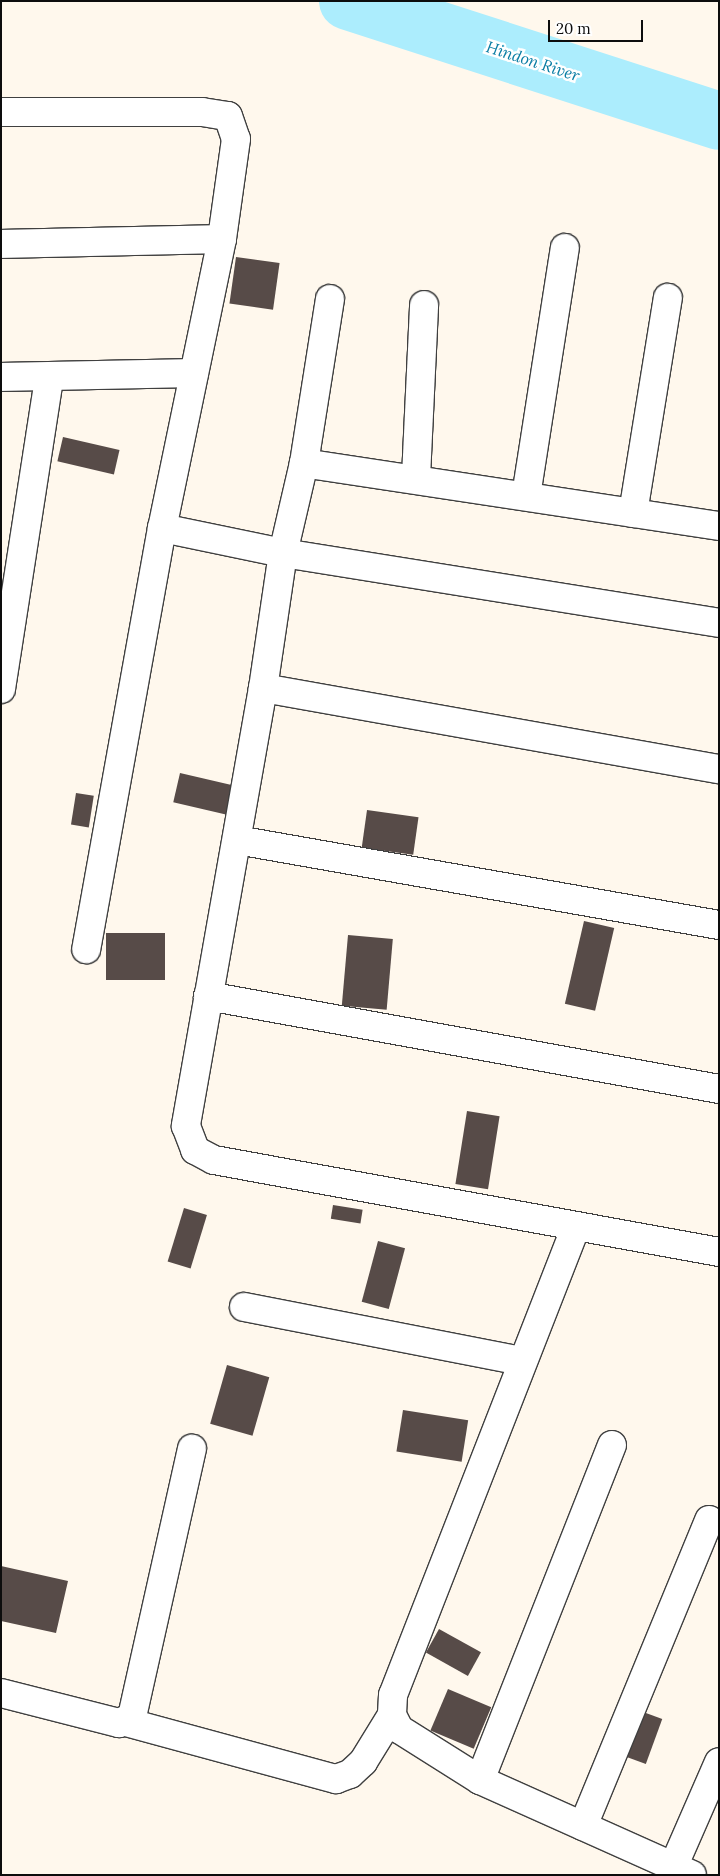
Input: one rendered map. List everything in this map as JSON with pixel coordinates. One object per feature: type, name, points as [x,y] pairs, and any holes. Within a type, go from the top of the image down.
[{"type":"street","points":[[1,112],[65,110],[228,116],[236,139],[222,240],[162,528],[86,949]]},
{"type":"street","points":[[1,244],[222,240]]},
{"type":"street","points":[[526,496],[565,248]]},
{"type":"street","points":[[633,513],[668,298]]},
{"type":"street","points":[[330,299],[304,463],[282,553],[263,688],[186,1126],[195,1150],[214,1160],[575,1229],[719,1252]]},
{"type":"street","points":[[416,477],[424,305]]},
{"type":"street","points":[[1,377],[49,378],[194,373]]},
{"type":"street","points":[[1,689],[49,378]]},
{"type":"street","points":[[304,463],[416,477],[719,526]]},
{"type":"street","points":[[162,528],[282,553],[719,622]]},
{"type":"street","points":[[263,688],[719,769]]},
{"type":"street","points":[[237,840],[719,925]]},
{"type":"street","points":[[208,996],[719,1089]]},
{"type":"street","points":[[1,1693],[126,1722],[336,1779],[350,1774],[363,1762],[392,1715],[393,1695],[575,1229]]},
{"type":"street","points":[[244,1307],[522,1361]]},
{"type":"street","points":[[480,1780],[612,1445]]},
{"type":"street","points":[[126,1722],[132,1718],[141,1686],[192,1449]]},
{"type":"street","points":[[583,1826],[709,1520]]},
{"type":"street","points":[[392,1715],[399,1729],[480,1780],[683,1870],[719,1762]]},
{"type":"building","points":[[236,257],[280,263],[273,310],[229,304]]},
{"type":"building","points":[[63,437],[120,450],[114,474],[57,461]]},
{"type":"building","points":[[180,773],[233,785],[226,814],[173,802]]},
{"type":"building","points":[[76,793],[94,796],[89,827],[71,825]]},
{"type":"building","points":[[367,810],[418,817],[413,855],[362,848]]},
{"type":"building","points":[[584,921],[614,928],[595,1011],[565,1004]]},
{"type":"building","points":[[106,933],[165,933],[165,980],[106,980]]},
{"type":"building","points":[[348,935],[393,939],[387,1010],[342,1006]]},
{"type":"building","points":[[467,1111],[500,1116],[488,1189],[455,1184]]},
{"type":"building","points":[[333,1205],[363,1210],[360,1224],[331,1219]]},
{"type":"building","points":[[184,1208],[207,1215],[191,1269],[168,1262]]},
{"type":"building","points":[[378,1241],[405,1248],[389,1309],[362,1302]]},
{"type":"building","points":[[227,1365],[269,1377],[252,1436],[210,1424]]},
{"type":"building","points":[[403,1410],[468,1420],[462,1462],[396,1451]]},
{"type":"building","points":[[1,1566],[68,1581],[56,1633],[1,1621]]},
{"type":"building","points":[[439,1629],[481,1652],[468,1676],[426,1653]]},
{"type":"building","points":[[448,1689],[491,1707],[474,1749],[430,1730]]},
{"type":"building","points":[[635,1709],[662,1719],[646,1764],[619,1754]]},
{"type":"waterway","name":"Hindon River","points":[[348,1],[719,121]]}]
